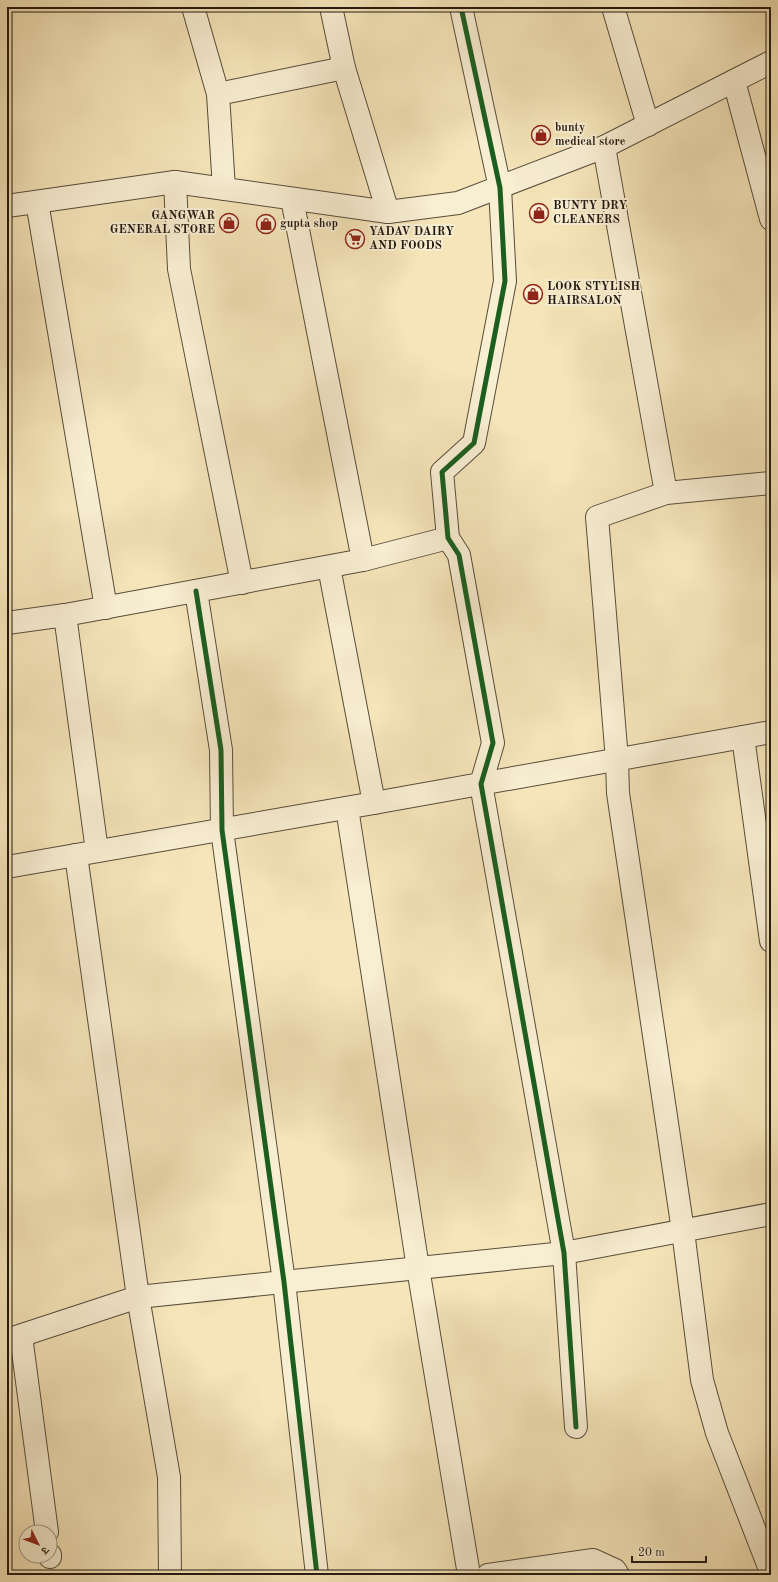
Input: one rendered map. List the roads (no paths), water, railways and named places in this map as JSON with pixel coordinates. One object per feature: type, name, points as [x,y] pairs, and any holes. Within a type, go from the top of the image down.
[{"type":"street","points":[[193,7],[218,94],[224,189]]},
{"type":"street","points":[[331,7],[344,68],[388,212]]},
{"type":"street","points":[[460,7],[500,188],[505,281],[474,443],[442,472],[448,538],[459,555],[493,743],[481,784],[564,1253],[576,1427]]},
{"type":"street","points":[[613,7],[648,125]]},
{"type":"street","points":[[7,206],[175,182],[388,212],[458,204],[604,147],[771,62]]},
{"type":"street","points":[[218,94],[344,68]]},
{"type":"street","points":[[734,81],[771,219]]},
{"type":"street","points":[[604,147],[666,493]]},
{"type":"street","points":[[175,182],[179,268],[242,582]]},
{"type":"street","points":[[292,199],[363,560]]},
{"type":"street","points":[[37,202],[106,608]]},
{"type":"street","points":[[771,483],[666,493],[597,517],[618,793],[683,1231],[702,1380],[717,1433],[771,1572]]},
{"type":"street","points":[[7,623],[106,608],[329,567],[363,560],[448,538]]},
{"type":"street","points":[[329,567],[374,804]]},
{"type":"street","points":[[196,591],[221,750],[222,830],[284,1282],[317,1575]]},
{"type":"street","points":[[65,615],[97,851]]},
{"type":"street","points":[[7,867],[374,804],[771,732]]},
{"type":"street","points":[[743,737],[771,941]]},
{"type":"street","points":[[347,808],[418,1268],[469,1575]]},
{"type":"street","points":[[76,855],[138,1297],[169,1477],[170,1575]]},
{"type":"street","points":[[46,1524],[14,1338],[138,1297],[564,1253],[771,1214]]},
{"type":"street","points":[[488,1575],[593,1560],[615,1570],[618,1575]]},
{"type":"place","name":"bunty medical store","points":[[541,135]]},
{"type":"place","name":"BUNTY DRY CLEANERS","points":[[539,213]]},
{"type":"place","name":"GANGWAR GENERAL STORE","points":[[229,223]]},
{"type":"place","name":"gupta shop","points":[[266,224]]},
{"type":"place","name":"YADAV DAIRY AND FOODS","points":[[355,239]]},
{"type":"place","name":"LOOK STYLISH HAIRSALON","points":[[533,294]]}]
